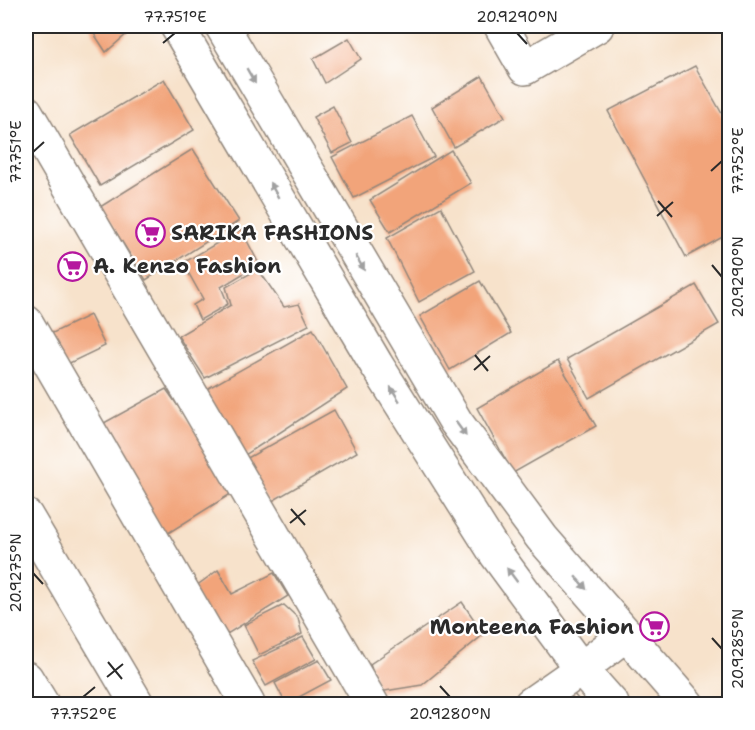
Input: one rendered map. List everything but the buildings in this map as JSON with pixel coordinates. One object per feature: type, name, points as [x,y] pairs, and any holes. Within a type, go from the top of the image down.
[{"type":"street","points":[[177,26],[376,364],[496,554],[581,669],[612,705]]},
{"type":"street","points":[[222,26],[456,422],[542,538],[687,705]]},
{"type":"street","points":[[501,26],[525,68],[597,26]]},
{"type":"street","points":[[26,112],[372,705]]},
{"type":"street","points":[[26,322],[248,705]]},
{"type":"street","points":[[26,516],[137,705]]},
{"type":"street","points":[[531,705],[626,634]]},
{"type":"street","points":[[26,678],[42,705]]},
{"type":"place","name":"SARIKA FASHIONS","points":[[150,233]]},
{"type":"place","name":"A. Kenzo Fashion","points":[[72,266]]},
{"type":"place","name":"Monteena Fashion","points":[[655,627]]}]
